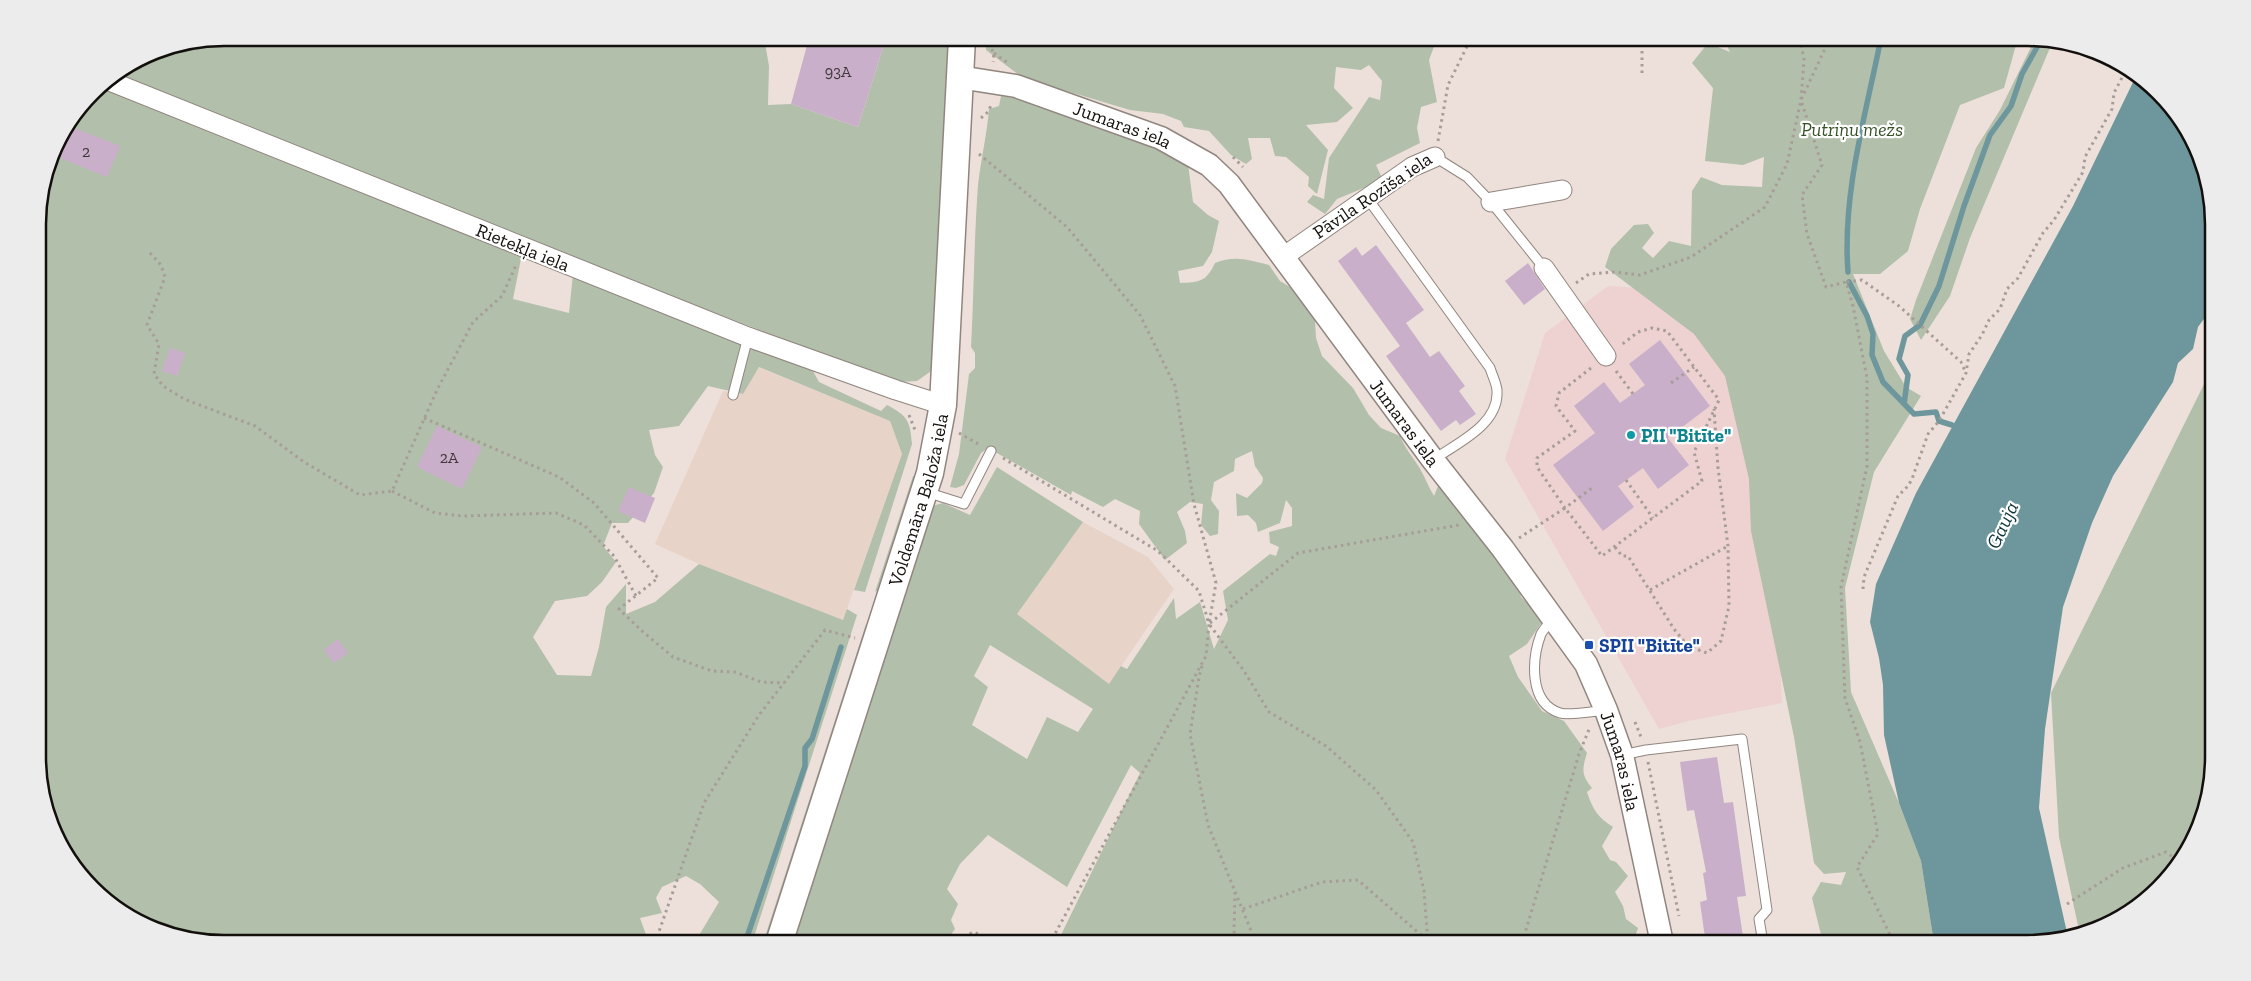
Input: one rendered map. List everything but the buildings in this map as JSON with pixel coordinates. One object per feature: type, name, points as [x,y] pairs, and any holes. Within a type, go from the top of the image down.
[{"type":"main road","name":"Voldemāra Baloža iela","points":[[782,935],[930,473],[943,405],[962,46]]},
{"type":"street","name":"Jumaras iela","points":[[960,77],[1016,86],[1161,138],[1209,165],[1229,184],[1433,460],[1481,520],[1586,664],[1598,711],[1622,755],[1660,935]]},
{"type":"street","name":"Rietekļa iela","points":[[115,83],[748,337],[943,405]]},
{"type":"street","name":"Pāvila Rozīša iela","points":[[1283,257],[1412,167],[1435,157]]},
{"type":"street","points":[[1491,202],[1562,190]]},
{"type":"street","points":[[1544,268],[1606,356]]},
{"type":"lane","points":[[1435,157],[1467,177],[1491,202],[1544,268]]},
{"type":"lane","points":[[1368,199],[1490,368],[1497,390],[1496,407],[1490,417],[1475,432],[1433,460]]},
{"type":"lane","points":[[733,395],[748,337]]},
{"type":"lane","points":[[923,491],[964,504],[991,451]]},
{"type":"lane","points":[[1553,618],[1542,633],[1536,658],[1534,674],[1540,696],[1549,707],[1561,714],[1598,711]]},
{"type":"lane","points":[[1622,755],[1646,750],[1742,738],[1767,910],[1759,919],[1762,935]]},
{"type":"path","points":[[989,46],[994,53],[994,62]]},
{"type":"path","name":"Pāvila Rozīša iela","points":[[1435,157],[1448,85],[1467,46]]},
{"type":"path","points":[[1642,46],[1642,74]]},
{"type":"path","points":[[1562,294],[1588,274],[1614,272],[1640,275],[1691,257],[1765,207],[1788,164],[1801,100],[1804,60],[1801,46]]},
{"type":"path","points":[[1826,46],[1801,100],[1822,165],[1802,195],[1806,234],[1826,287],[1862,280],[1899,306],[1961,362],[1966,373]]},
{"type":"path","points":[[1864,589],[1864,577],[1898,496],[1912,479],[1928,434],[1939,421],[1966,373],[1969,354],[1982,335],[1989,320],[2000,309],[2007,289],[2018,278],[2043,233],[2054,220],[2082,172],[2084,157],[2112,108],[2114,93],[2124,75]]},
{"type":"path","points":[[976,151],[1067,227],[1140,315],[1175,386],[1194,504],[1216,583],[1206,656],[1199,677],[1190,734],[1208,825],[1253,935]]},
{"type":"path","points":[[150,253],[162,265],[165,276],[147,325],[159,344],[154,374],[163,386],[184,399],[255,426],[304,462],[360,495],[392,491],[435,512],[464,516],[556,513],[584,525],[614,556],[636,596]]},
{"type":"path","points":[[392,491],[437,390],[473,322],[502,296],[518,261]]},
{"type":"path","points":[[1846,282],[1853,306],[1867,378],[1868,466],[1842,587],[1845,698],[1860,742],[1878,834],[1857,867],[1890,935]]},
{"type":"path","points":[[1652,328],[1667,331],[1694,367],[1719,400],[1694,452],[1702,482],[1602,556],[1565,508],[1537,467],[1537,458],[1575,430],[1556,406],[1559,394],[1638,332],[1652,328]]},
{"type":"path","points":[[1606,356],[1633,394]]},
{"type":"path","points":[[1671,384],[1694,367]]},
{"type":"path","points":[[1615,547],[1622,556],[1628,556],[1674,629],[1688,646],[1707,653],[1721,641],[1729,606],[1728,546],[1718,468],[1714,409]]},
{"type":"path","points":[[905,412],[910,416],[916,436]]},
{"type":"path","points":[[424,418],[559,477],[594,503],[658,578],[619,609],[642,632],[673,657],[712,671],[735,672],[761,682],[784,683]]},
{"type":"path","points":[[958,432],[1158,551],[1199,591],[1209,624],[1244,671],[1269,712],[1326,746],[1376,790],[1412,842],[1424,891],[1427,935]]},
{"type":"path","points":[[1626,480],[1653,518]]},
{"type":"path","points":[[1519,538],[1592,488]]},
{"type":"path","points":[[1209,624],[1298,553],[1481,520]]},
{"type":"path","points":[[1650,590],[1728,546]]},
{"type":"path","points":[[658,935],[704,803],[759,715],[825,630],[856,638]]},
{"type":"path","points":[[1054,935],[1206,656]]},
{"type":"path","points":[[1524,935],[1579,754],[1598,711]]},
{"type":"path","points":[[2067,904],[2123,868],[2166,852],[2174,858]]},
{"type":"path","points":[[1242,909],[1322,882],[1358,880],[1421,935]]},
{"type":"path","points":[[1235,890],[1235,935]]},
{"type":"path","points":[[967,935],[974,932],[980,935]]},
{"type":"shaded area","points":[[1608,286],[1655,289],[1766,356],[1782,703],[1689,721],[1659,729],[1505,459],[1545,333]]},
{"type":"shaded area","points":[[758,367],[890,421],[902,454],[843,620],[699,564],[655,544],[723,391],[743,394]]},
{"type":"shaded area","points":[[1083,522],[1148,557],[1174,589],[1109,684],[1017,614]]},
{"type":"green space","points":[[224,46],[766,46],[769,66],[768,105],[791,104],[858,127],[883,46],[950,46],[934,369],[917,381],[902,382],[803,346],[605,271],[122,78],[145,65],[178,52]]},
{"type":"green space","points":[[986,46],[1434,46],[1429,60],[1437,102],[1421,107],[1417,128],[1420,143],[1376,165],[1383,180],[1337,199],[1325,214],[1307,202],[1313,195],[1324,199],[1329,158],[1369,97],[1380,100],[1382,81],[1369,65],[1361,70],[1336,67],[1334,88],[1353,108],[1337,122],[1306,125],[1328,150],[1317,194],[1308,186],[1309,177],[1286,157],[1275,156],[1270,138],[1248,138],[1252,159],[1246,164],[1231,155],[1209,131],[1184,127],[1181,121],[1163,114],[1130,110],[1023,78],[986,50]]},
{"type":"green space","name":"Putriņu mežs","points":[[1706,46],[1715,46],[1730,52],[1727,46],[2016,46],[2004,88],[1960,105],[1920,209],[1908,251],[1880,274],[1853,274],[1884,351],[1906,387],[1921,396],[1874,472],[1845,588],[1851,692],[1899,803],[1921,861],[1933,935],[1821,935],[1812,898],[1821,882],[1841,885],[1846,872],[1824,874],[1814,863],[1794,737],[1751,531],[1749,479],[1725,376],[1694,334],[1605,267],[1611,249],[1634,225],[1648,224],[1654,233],[1642,248],[1653,258],[1669,241],[1691,246],[1692,191],[1701,177],[1722,185],[1762,187],[1764,157],[1743,165],[1705,161],[1713,88],[1692,63]]},
{"type":"green space","points":[[2031,46],[2050,48],[1970,238],[1950,296],[1921,340],[1910,319],[1916,300],[1976,148],[2000,110]]},
{"type":"green space","points":[[107,90],[157,107],[522,254],[513,299],[569,313],[573,274],[813,371],[819,382],[881,411],[887,405],[899,412],[907,420],[912,444],[865,592],[854,590],[902,454],[890,421],[759,367],[743,394],[708,386],[679,426],[649,430],[655,455],[663,467],[654,493],[628,523],[612,523],[603,546],[616,562],[602,582],[587,596],[555,601],[533,637],[557,675],[591,676],[599,647],[606,607],[626,584],[626,614],[655,602],[699,564],[843,620],[847,609],[857,615],[755,935],[699,935],[719,902],[700,884],[686,876],[662,887],[656,898],[662,913],[640,918],[646,935],[224,935],[201,933],[178,929],[156,921],[125,905],[98,883],[76,856],[60,825],[52,803],[46,757],[47,212],[52,178],[65,145],[76,125]]},
{"type":"green space","points":[[1001,96],[1026,100],[1165,151],[1188,164],[1193,202],[1208,215],[1219,221],[1212,252],[1203,266],[1178,271],[1180,283],[1202,280],[1209,274],[1215,263],[1229,259],[1242,259],[1269,265],[1280,281],[1300,293],[1315,321],[1316,338],[1322,356],[1353,388],[1369,415],[1381,428],[1400,436],[1434,496],[1440,481],[1518,582],[1521,597],[1544,619],[1527,644],[1509,656],[1518,677],[1542,711],[1564,721],[1587,753],[1584,763],[1584,775],[1592,788],[1587,792],[1593,808],[1613,827],[1602,846],[1610,860],[1616,862],[1628,876],[1615,892],[1623,906],[1626,919],[1638,928],[1636,935],[1061,935],[1140,773],[1131,765],[1067,887],[988,835],[960,864],[947,889],[958,904],[951,920],[955,929],[951,935],[796,935],[847,768],[932,506],[943,503],[970,515],[997,467],[1083,522],[1017,614],[1109,684],[1121,666],[1127,669],[1174,598],[1176,619],[1200,602],[1214,649],[1228,620],[1223,591],[1270,554],[1276,556],[1279,547],[1270,543],[1269,532],[1292,526],[1292,508],[1286,500],[1280,523],[1258,532],[1256,523],[1248,515],[1237,516],[1236,493],[1247,498],[1262,483],[1263,478],[1255,466],[1252,451],[1235,459],[1234,471],[1214,482],[1211,500],[1219,511],[1218,534],[1210,536],[1201,525],[1203,504],[1190,502],[1177,512],[1185,531],[1187,543],[1165,560],[1139,524],[1140,511],[1115,499],[1103,507],[1072,491],[1071,495],[988,448],[981,453],[964,485],[956,488],[950,487],[959,454],[969,374],[975,368],[975,353],[971,347],[978,185],[989,109],[999,106]],"holes":[[[990,645],[1093,709],[1078,732],[1047,717],[1027,759],[972,725],[988,687],[974,676]]]},
{"type":"green space","points":[[2205,382],[2205,757],[2199,803],[2181,846],[2153,883],[2116,911],[2078,927],[2059,837],[2051,693]]},
{"type":"green space","points":[[913,476],[917,476],[881,588],[875,592]]},
{"type":"green space","points":[[866,624],[867,628],[770,935],[766,935]]},
{"type":"water","name":"Gauja","points":[[2133,82],[2153,98],[2175,125],[2191,156],[2199,178],[2205,224],[2205,318],[2198,327],[2193,349],[2178,363],[2173,382],[2113,476],[2092,523],[2063,607],[2045,729],[2039,808],[2066,930],[2027,935],[1933,935],[1921,861],[1899,803],[1884,735],[1883,685],[1879,658],[1870,622],[1876,584],[1916,493],[2073,206]]},
{"type":"waterway","points":[[1848,272],[1847,242],[1852,183],[1862,125],[1879,46]]},
{"type":"waterway","points":[[1904,404],[1908,375],[1899,359],[1905,336],[1920,325],[1939,286],[1964,206],[1990,135],[2011,106],[2022,74],[2037,47]]},
{"type":"waterway","points":[[1849,282],[1867,316],[1873,334],[1872,355],[1883,382],[1914,414],[1936,412],[1939,421],[1952,425]]},
{"type":"waterway","points":[[748,935],[805,766],[805,748],[812,739],[841,647]]},
{"type":"place","name":"PII \"Bitīte\"","points":[[1631,435]]},
{"type":"place","name":"SPII \"Bitīte\"","points":[[1589,645]]}]
